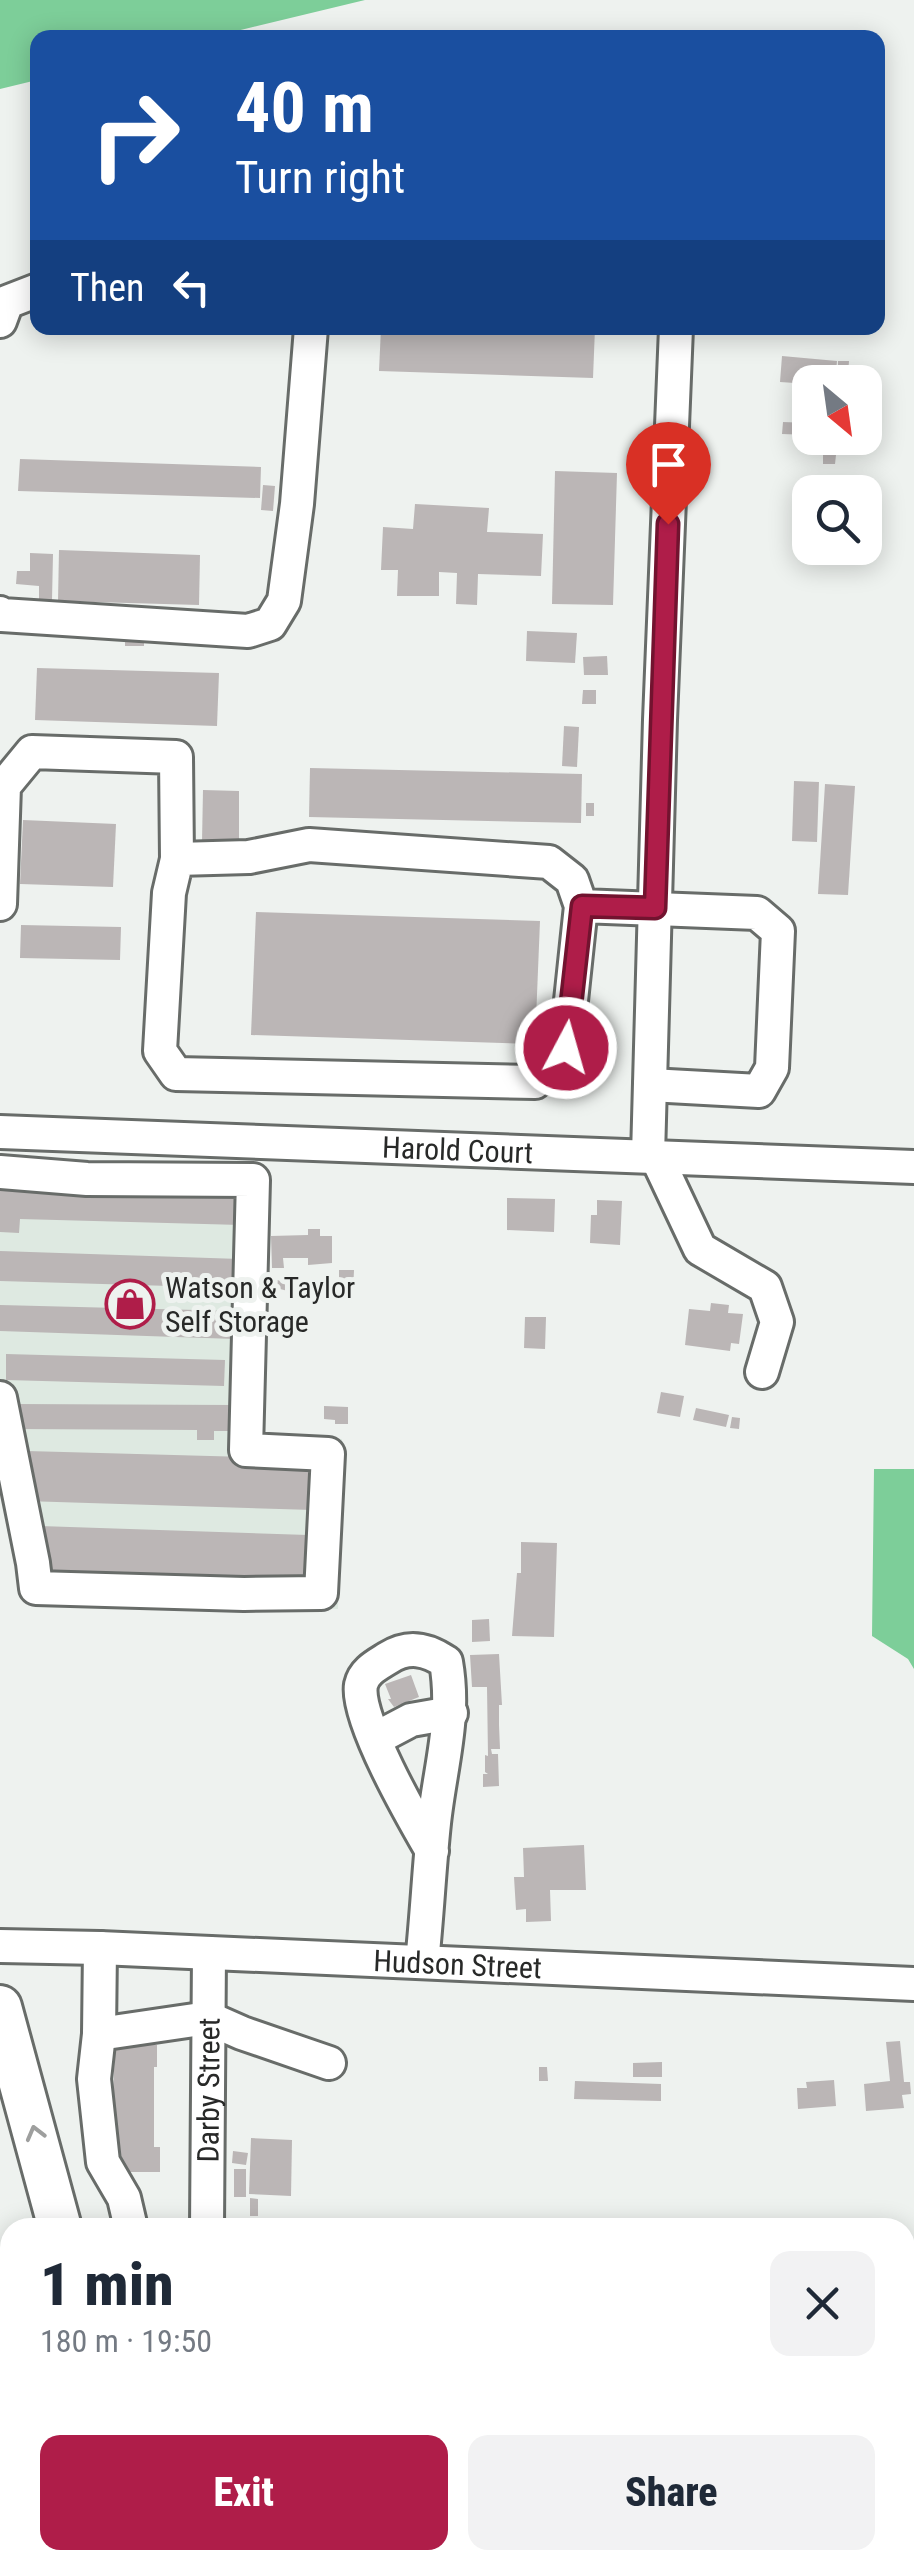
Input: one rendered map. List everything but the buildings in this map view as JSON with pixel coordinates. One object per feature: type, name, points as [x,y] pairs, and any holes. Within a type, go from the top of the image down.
[{"type":"main road","points":[[0,2007],[57,2218]]},
{"type":"street","points":[[0,321],[7,302],[30,293]]},
{"type":"street","points":[[0,614],[248,631],[270,624],[284,601],[287,581],[309,335]]},
{"type":"street","points":[[676,335],[655,908],[652,1156],[700,1250],[765,1286],[778,1322],[762,1372]]},
{"type":"street","points":[[0,904],[4,786],[32,752],[176,757],[177,859],[169,893],[160,1051],[176,1074],[535,1082],[566,1048],[582,906],[572,880],[549,862],[309,845],[249,857],[177,859]]},
{"type":"street","points":[[582,906],[757,913],[778,931],[772,1068],[760,1092],[650,1085]]},
{"type":"street","name":"Harold Court","points":[[0,1132],[914,1167]]},
{"type":"street","points":[[0,1172],[102,1180],[253,1180],[246,1450],[328,1454],[321,1593],[36,1588],[0,1398]]},
{"type":"street","points":[[422,1962],[432,1851],[434,1819],[451,1713],[450,1685],[446,1662],[428,1650],[400,1650],[369,1670],[361,1686],[367,1722],[432,1851]]},
{"type":"street","points":[[375,1739],[410,1720],[451,1713]]},
{"type":"street","name":"Hudson Street","points":[[0,1946],[914,1984]]},
{"type":"street","points":[[100,1948],[94,2079],[103,2162],[124,2198],[129,2218]]},
{"type":"street","name":"Darby Street","points":[[206,2218],[208,1953]]},
{"type":"street","points":[[99,2034],[208,2018],[242,2034],[329,2063]]},
{"type":"shaded area","name":"Watson & Taylor Self Storage","points":[[0,1165],[265,1172],[257,1436],[342,1439],[338,1609],[26,1601],[0,1464]]},
{"type":"green space","points":[[0,0],[365,0],[241,30],[30,30],[30,82],[0,89]]},
{"type":"green space","points":[[874,1469],[914,1469],[914,1669],[908,1659],[872,1636]]},
{"type":"place","name":"Watson & Taylor Self Storage","points":[[130,1304]]},
{"type":"route","points":[[566,1048],[582,906],[655,908],[668,524]]}]
